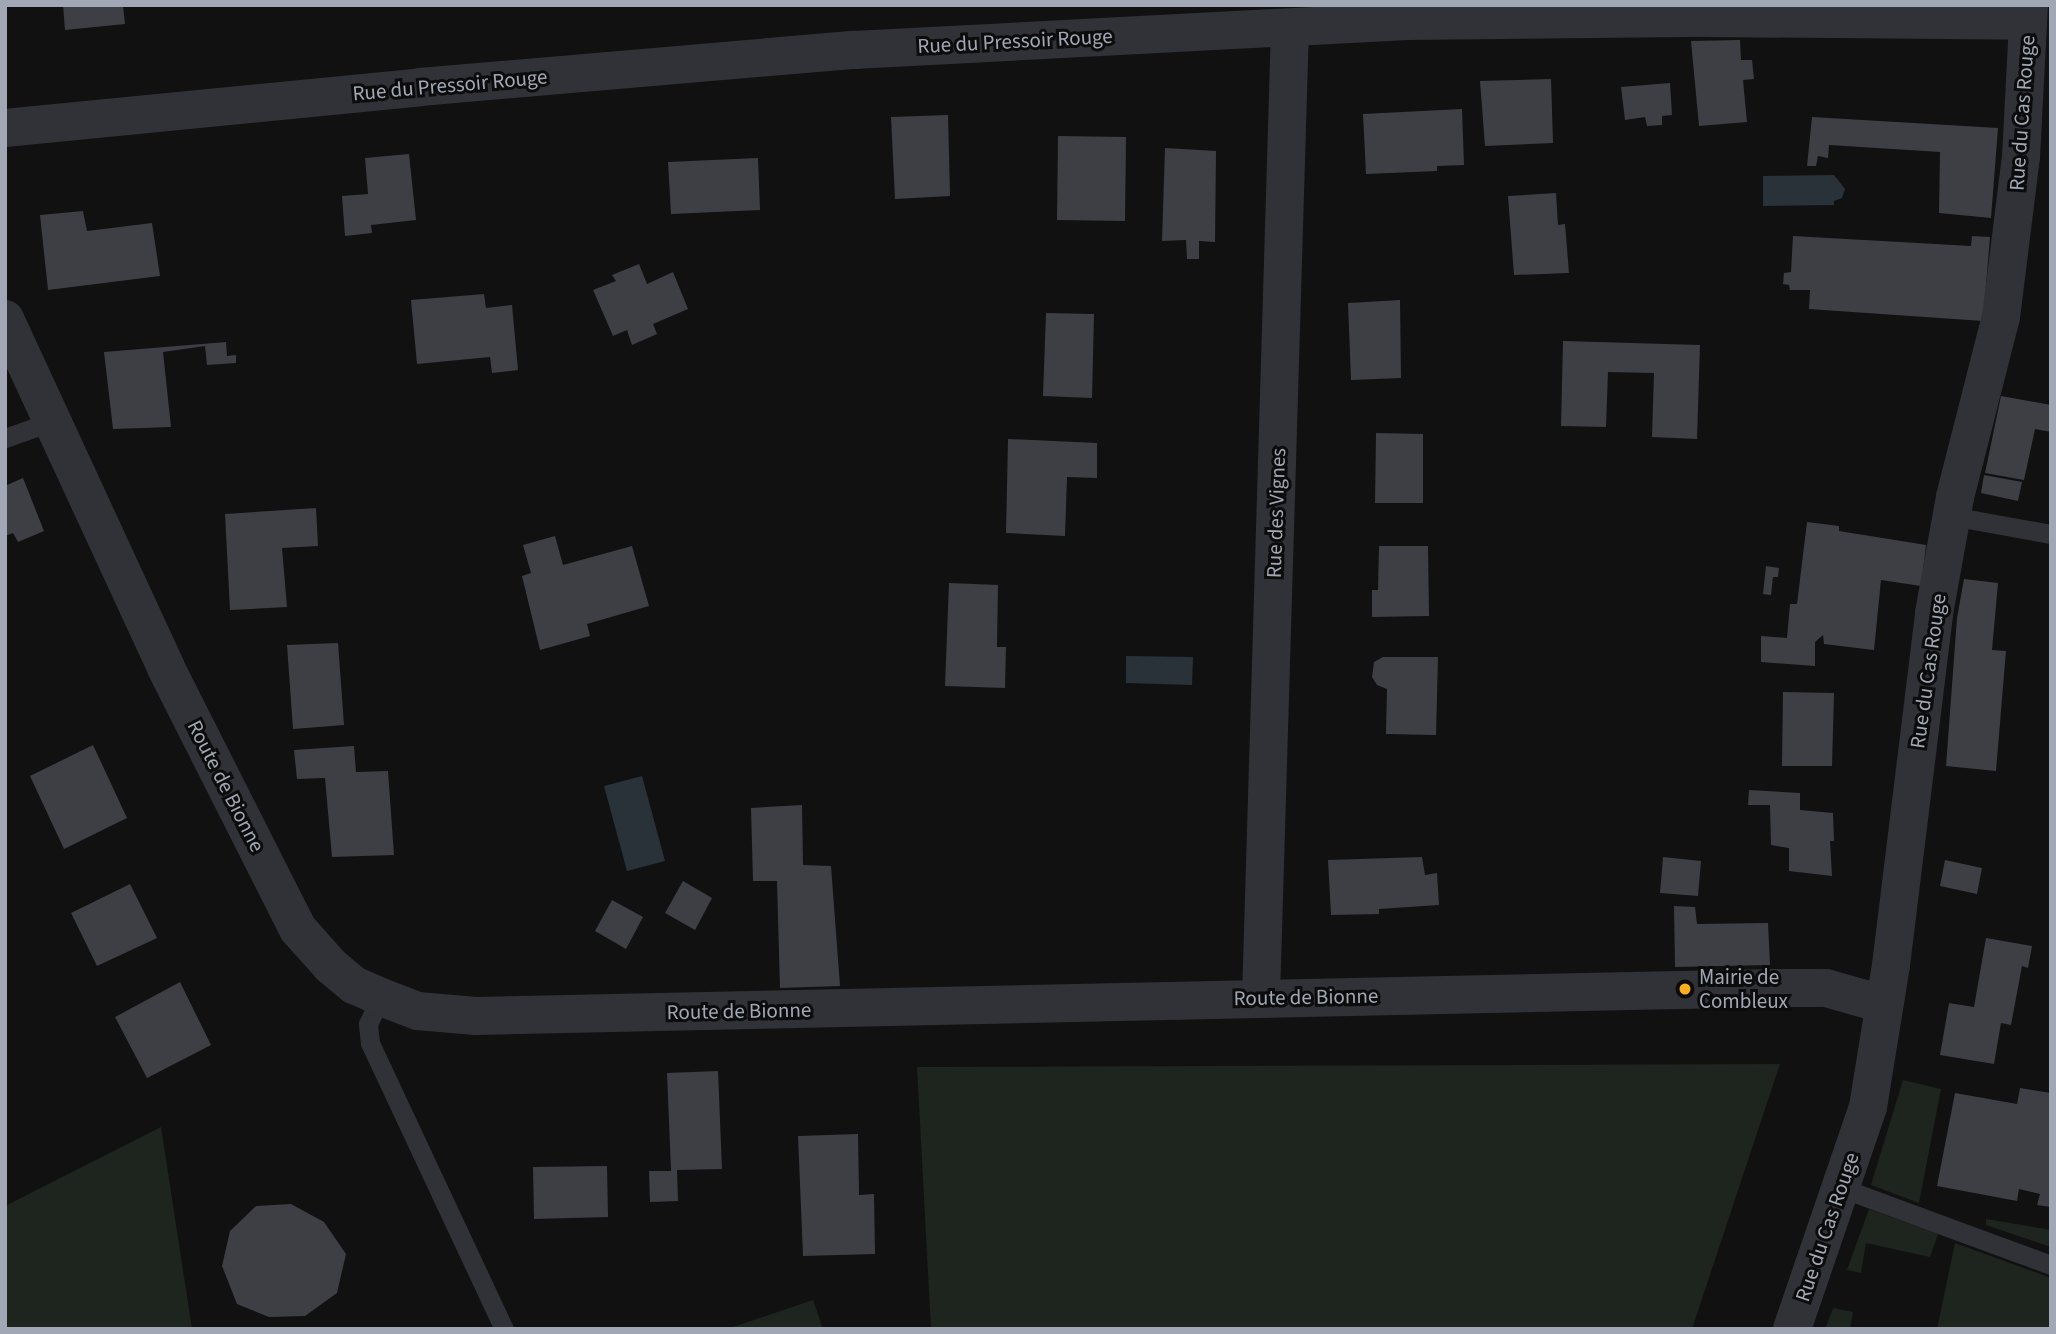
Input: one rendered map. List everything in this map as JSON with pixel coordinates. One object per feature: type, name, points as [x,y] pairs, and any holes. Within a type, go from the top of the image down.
[{"type":"street","name":"Rue du Pressoir Rouge","points":[[5,128],[420,87],[841,51],[1407,22],[2029,13]]},
{"type":"street","name":"Rue du Cas Rouge","points":[[1792,1329],[1868,1107],[1934,613],[1951,516],[2001,317],[2036,158],[2029,13]]},
{"type":"street","name":"Rue des Vignes","points":[[1261,998],[1290,28]]},
{"type":"street","name":"Route de Bionne","points":[[5,319],[166,667],[298,929],[331,966],[354,985],[381,998],[418,1011],[504,1016],[1813,988],[1826,988],[1883,1004]]},
{"type":"lane","points":[[5,438],[53,421]]},
{"type":"lane","points":[[1951,516],[2051,534]]},
{"type":"lane","points":[[381,998],[368,1024],[370,1043],[503,1329]]},
{"type":"lane","points":[[1858,1194],[2051,1265]]},
{"type":"shaded area","points":[[1834,175],[1845,189],[1842,198],[1834,201],[1834,205],[1763,206],[1763,176]]},
{"type":"shaded area","points":[[1126,656],[1193,657],[1192,685],[1126,683]]},
{"type":"shaded area","points":[[642,776],[665,861],[627,871],[604,786]]},
{"type":"shaded area","points":[[1780,1064],[1692,1329],[931,1329],[917,1067]]},
{"type":"shaded area","points":[[1903,1080],[1941,1089],[1919,1203],[1871,1185]]},
{"type":"shaded area","points":[[161,1127],[192,1329],[5,1329],[5,1206]]},
{"type":"shaded area","points":[[1869,1209],[1938,1234],[1930,1257],[1866,1243],[1861,1273],[1847,1270]]},
{"type":"shaded area","points":[[1986,1219],[2051,1230],[2051,1247],[1986,1225]]},
{"type":"shaded area","points":[[1955,1243],[2051,1278],[2051,1329],[1937,1329]]},
{"type":"shaded area","points":[[813,1300],[823,1329],[727,1329]]},
{"type":"shaded area","points":[[1833,1308],[1853,1312],[1850,1329],[1825,1329]]},
{"type":"building","points":[[63,5],[123,5],[125,24],[65,30]]},
{"type":"building","points":[[1740,40],[1741,60],[1752,60],[1754,79],[1743,80],[1747,122],[1699,126],[1691,41]]},
{"type":"building","points":[[1551,79],[1553,143],[1485,146],[1480,81]]},
{"type":"building","points":[[1670,83],[1672,115],[1662,116],[1662,125],[1647,126],[1645,117],[1625,120],[1621,87]]},
{"type":"building","points":[[1462,109],[1464,165],[1437,166],[1437,171],[1366,174],[1363,114]]},
{"type":"building","points":[[948,115],[950,196],[895,199],[891,117]]},
{"type":"building","points":[[1812,117],[1998,128],[1991,218],[1939,213],[1940,152],[1829,145],[1828,158],[1818,156],[1816,166],[1807,166]]},
{"type":"building","points":[[1058,136],[1126,137],[1125,221],[1057,220]]},
{"type":"building","points":[[1165,148],[1216,151],[1215,242],[1199,241],[1199,259],[1187,259],[1186,240],[1162,241]]},
{"type":"building","points":[[409,154],[416,220],[371,225],[372,233],[345,236],[342,196],[368,194],[365,158]]},
{"type":"building","points":[[758,158],[760,210],[671,214],[668,162]]},
{"type":"building","points":[[1556,193],[1558,225],[1565,224],[1569,273],[1514,275],[1508,196]]},
{"type":"building","points":[[83,211],[87,231],[152,223],[160,276],[48,290],[40,215]]},
{"type":"building","points":[[1793,236],[1971,246],[1972,236],[1990,237],[1983,321],[1809,309],[1810,290],[1790,290],[1789,285],[1783,284],[1784,273],[1791,272]]},
{"type":"building","points":[[639,264],[647,284],[673,272],[688,309],[653,324],[657,334],[632,345],[627,330],[613,336],[593,290],[616,281],[612,275]]},
{"type":"building","points":[[484,294],[486,308],[512,305],[518,370],[492,373],[490,357],[417,364],[411,300]]},
{"type":"building","points":[[1400,300],[1401,378],[1351,380],[1348,303]]},
{"type":"building","points":[[1046,313],[1094,314],[1092,398],[1043,396]]},
{"type":"building","points":[[1563,341],[1700,345],[1697,439],[1652,437],[1654,373],[1608,372],[1606,427],[1561,426]]},
{"type":"building","points":[[226,342],[227,356],[236,355],[236,363],[207,365],[205,346],[163,352],[171,427],[113,429],[104,352]]},
{"type":"building","points":[[2001,396],[2051,405],[2051,432],[2035,429],[2024,480],[1985,473]]},
{"type":"building","points":[[1376,433],[1423,434],[1423,503],[1375,503]]},
{"type":"building","points":[[1008,439],[1097,443],[1097,478],[1067,477],[1065,536],[1006,533]]},
{"type":"building","points":[[1984,475],[2022,482],[2018,501],[1981,493]]},
{"type":"building","points":[[23,478],[44,531],[18,542],[13,533],[5,536],[5,486]]},
{"type":"building","points":[[316,508],[318,546],[282,548],[287,607],[230,610],[225,514]]},
{"type":"building","points":[[1807,522],[1839,526],[1839,531],[1926,545],[1921,586],[1881,580],[1874,650],[1824,644],[1823,635],[1815,642],[1815,666],[1761,662],[1761,636],[1787,638],[1790,604],[1797,604]]},
{"type":"building","points":[[555,536],[563,565],[632,546],[649,606],[587,624],[590,636],[540,650],[522,576],[531,573],[523,545]]},
{"type":"building","points":[[1379,546],[1428,546],[1429,616],[1372,617],[1372,590],[1378,590]]},
{"type":"building","points":[[1766,566],[1779,568],[1778,577],[1773,577],[1771,595],[1763,594]]},
{"type":"building","points":[[1964,579],[1998,583],[1992,650],[2006,651],[1996,771],[1946,766],[1957,618]]},
{"type":"building","points":[[949,583],[998,585],[997,647],[1006,647],[1005,688],[945,686]]},
{"type":"building","points":[[338,643],[344,725],[293,729],[287,645]]},
{"type":"building","points":[[1383,657],[1438,657],[1436,735],[1386,734],[1387,689],[1377,685],[1372,677],[1374,662]]},
{"type":"building","points":[[1783,692],[1834,693],[1832,766],[1782,766]]},
{"type":"building","points":[[93,745],[127,818],[64,849],[30,776]]},
{"type":"building","points":[[354,746],[356,772],[388,771],[394,855],[332,857],[325,778],[297,779],[294,750]]},
{"type":"building","points":[[1749,790],[1800,793],[1800,810],[1833,813],[1834,841],[1830,841],[1832,876],[1789,871],[1789,848],[1771,845],[1770,805],[1748,805]]},
{"type":"building","points":[[802,805],[803,865],[831,866],[840,986],[780,988],[777,881],[753,881],[751,808]]},
{"type":"building","points":[[1422,857],[1425,875],[1437,873],[1439,905],[1379,909],[1379,914],[1331,915],[1328,860]]},
{"type":"building","points":[[1663,857],[1701,861],[1698,896],[1660,893]]},
{"type":"building","points":[[1945,860],[1982,868],[1977,894],[1940,886]]},
{"type":"building","points":[[683,881],[712,898],[695,930],[665,913]]},
{"type":"building","points":[[130,884],[157,938],[97,966],[71,913]]},
{"type":"building","points":[[612,900],[643,917],[626,949],[595,931]]},
{"type":"building","points":[[1674,906],[1695,907],[1697,924],[1768,923],[1770,965],[1675,967]]},
{"type":"building","points":[[1986,938],[2032,946],[2028,968],[2022,966],[2011,1025],[2001,1023],[1994,1064],[1940,1055],[1949,1003],[1974,1007]]},
{"type":"building","points":[[180,982],[211,1045],[147,1078],[115,1017]]},
{"type":"building","points":[[718,1071],[722,1169],[677,1170],[678,1201],[650,1202],[649,1171],[671,1171],[667,1073]]},
{"type":"building","points":[[2020,1088],[2051,1093],[2051,1207],[2037,1205],[2040,1194],[2019,1189],[2017,1201],[1937,1186],[1955,1093],[2017,1104]]},
{"type":"building","points":[[858,1134],[859,1195],[874,1194],[875,1254],[803,1256],[798,1136]]},
{"type":"building","points":[[607,1166],[608,1217],[534,1219],[533,1167]]},
{"type":"building","points":[[291,1204],[324,1222],[346,1254],[337,1293],[305,1316],[269,1317],[237,1304],[222,1266],[230,1231],[256,1206]]},
{"type":"place","name":"Mairie de Combleux","points":[[1685,989]]}]
